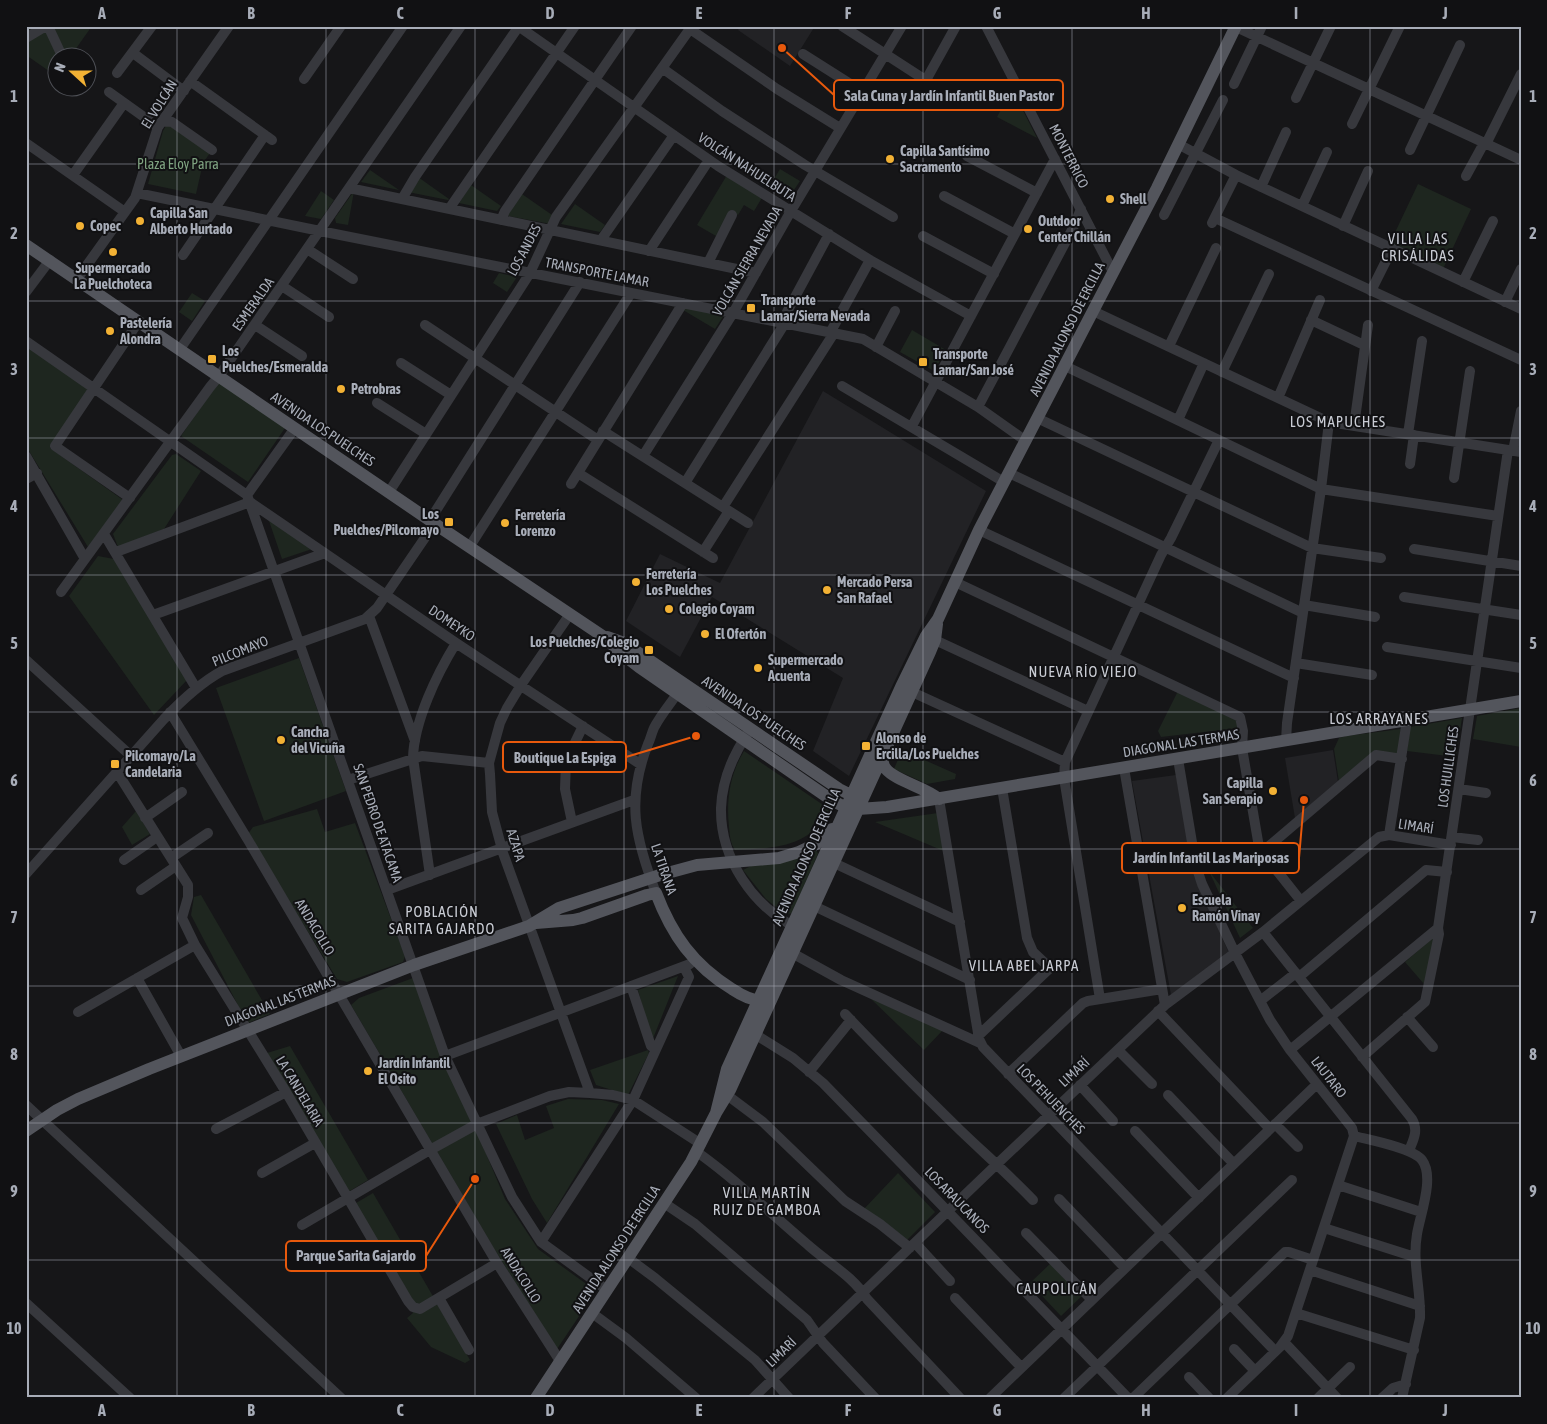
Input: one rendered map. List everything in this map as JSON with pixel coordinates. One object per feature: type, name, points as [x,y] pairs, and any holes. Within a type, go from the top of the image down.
[{"type":"main road","name":"AVENIDA ALONSO DE ERCILLA","points":[[536,1398],[699,1148],[727,1095],[792,953],[797,928],[814,906],[834,863],[854,803],[912,663],[926,636],[938,619],[979,530],[1065,366],[1236,27]]},
{"type":"main road","name":"AVENIDA LOS PUELCHES","points":[[26,245],[604,637],[620,653],[677,694],[747,734]]},
{"type":"main road","name":"AVENIDA ALONSO DE ERCILLA","points":[[716,1113],[727,1069],[758,1001],[797,928],[838,824],[854,803],[882,758],[934,640],[938,619]]},
{"type":"main road","name":"AVENIDA LOS PUELCHES","points":[[604,637],[624,643],[747,734],[833,801],[854,803]]},
{"type":"main road","name":"DIAGONAL LAS TERMAS","points":[[854,803],[890,807],[1521,701]]},
{"type":"main road","points":[[882,758],[884,766],[890,773],[932,792],[939,799]]},
{"type":"main road","name":"DIAGONAL LAS TERMAS","points":[[532,924],[559,908],[697,865],[779,858],[799,852],[816,844],[838,824]]},
{"type":"main road","name":"DIAGONAL LAS TERMAS","points":[[26,1131],[42,1119],[78,1099],[181,1056],[414,965],[532,924],[582,918],[656,893]]},
{"type":"main road","name":"LA TIRANA","points":[[656,893],[664,915],[690,964],[740,994],[758,1001]]},
{"type":"main road","points":[[758,1001],[768,999],[774,993]]},
{"type":"street","points":[[26,38],[47,26],[58,48]]},
{"type":"street","points":[[118,72],[152,26]]},
{"type":"street","name":"EL VOLCÁN","points":[[77,279],[137,193],[160,124],[229,26]]},
{"type":"street","points":[[304,79],[341,26]]},
{"type":"street","points":[[180,349],[403,26]]},
{"type":"street","name":"ESMERALDA","points":[[61,592],[219,376],[461,26]]},
{"type":"street","points":[[402,199],[414,177],[518,26]]},
{"type":"street","name":"VOLCÁN NAHUELBUTA","points":[[518,26],[709,160],[870,260],[971,316]]},
{"type":"street","points":[[449,209],[575,26]]},
{"type":"street","points":[[501,220],[505,211],[594,79],[632,26]]},
{"type":"street","name":"VOLCÁN SIERRA NEVADA","points":[[644,456],[733,314],[791,211],[902,26]]},
{"type":"street","points":[[926,80],[956,26]]},
{"type":"street","name":"MONTERRICO","points":[[986,26],[1113,272]]},
{"type":"street","points":[[1234,84],[1262,26]]},
{"type":"street","points":[[1296,98],[1331,26]]},
{"type":"street","points":[[1352,124],[1400,26]]},
{"type":"street","points":[[691,27],[777,89],[840,128]]},
{"type":"street","name":"LOS ANDES","points":[[388,492],[530,273],[556,217],[691,27]]},
{"type":"street","points":[[843,27],[947,94]]},
{"type":"street","points":[[1236,27],[1521,160]]},
{"type":"street","points":[[1410,150],[1460,45]]},
{"type":"street","points":[[133,53],[184,91]]},
{"type":"street","points":[[803,54],[863,92]]},
{"type":"street","points":[[662,68],[736,120],[815,171],[894,217]]},
{"type":"street","points":[[1466,176],[1521,74]]},
{"type":"street","points":[[183,255],[268,138],[190,81]]},
{"type":"street","points":[[109,92],[160,124],[172,122],[212,150]]},
{"type":"street","points":[[1164,215],[1223,100]]},
{"type":"street","points":[[73,175],[124,103]]},
{"type":"street","points":[[1261,187],[1286,132]]},
{"type":"street","points":[[601,240],[674,135]]},
{"type":"street","points":[[26,143],[125,212]]},
{"type":"street","points":[[1178,144],[1236,175],[1521,309]]},
{"type":"street","points":[[1302,206],[1327,152]]},
{"type":"street","points":[[967,156],[1037,193]]},
{"type":"street","points":[[649,250],[709,160]]},
{"type":"street","points":[[912,426],[1055,160]]},
{"type":"street","points":[[1343,226],[1368,171]]},
{"type":"street","points":[[1236,175],[1213,221],[1372,291],[1521,360]]},
{"type":"street","points":[[349,188],[756,273]]},
{"type":"street","name":"TRANSPORTE LAMAR","points":[[137,193],[863,339],[978,407],[1026,440]]},
{"type":"street","points":[[944,196],[1015,234]]},
{"type":"street","points":[[978,407],[1074,226],[1081,209]]},
{"type":"street","points":[[708,263],[732,215]]},
{"type":"street","points":[[1463,282],[1493,221]]},
{"type":"street","points":[[685,483],[783,323],[829,234]]},
{"type":"street","points":[[923,236],[994,274]]},
{"type":"street","points":[[1169,346],[1216,248]]},
{"type":"street","points":[[307,249],[353,279]]},
{"type":"street","points":[[1372,291],[1392,249]]},
{"type":"street","points":[[26,292],[50,260]]},
{"type":"street","points":[[578,473],[708,555],[726,509],[832,333],[870,260]]},
{"type":"street","points":[[1505,302],[1521,269]]},
{"type":"street","points":[[1222,372],[1269,274]]},
{"type":"street","name":"PILCOMAYO","points":[[26,874],[170,712],[196,688],[222,671],[360,621],[369,616],[386,594],[432,522],[580,282]]},
{"type":"street","points":[[282,286],[329,317]]},
{"type":"street","points":[[470,546],[631,293]]},
{"type":"street","points":[[1278,398],[1320,300]]},
{"type":"street","points":[[571,484],[683,303]]},
{"type":"street","points":[[876,346],[895,311]]},
{"type":"street","points":[[1093,311],[1329,422],[1514,451]]},
{"type":"street","points":[[1311,320],[1364,345]]},
{"type":"street","points":[[130,498],[55,446],[139,321]]},
{"type":"street","points":[[255,325],[302,356]]},
{"type":"street","points":[[425,325],[598,440]]},
{"type":"street","points":[[1354,426],[1368,325]]},
{"type":"street","name":"DOMEYKO","points":[[26,341],[171,441],[325,553],[456,643],[640,764]]},
{"type":"street","points":[[1410,464],[1411,435],[1422,341]]},
{"type":"street","points":[[401,363],[451,396]]},
{"type":"street","points":[[1178,420],[1204,363]]},
{"type":"street","points":[[1065,366],[1321,489],[1498,516]]},
{"type":"street","points":[[1454,478],[1470,370]]},
{"type":"street","points":[[842,386],[1006,478],[1304,609],[1375,617]]},
{"type":"street","points":[[376,402],[426,434]]},
{"type":"street","name":"LOS HUILLICHES","points":[[1362,1056],[1425,1002],[1439,934],[1438,928],[1498,516],[1514,451],[1521,411]]},
{"type":"street","points":[[1037,418],[1312,548],[1381,558]]},
{"type":"street","points":[[1286,741],[1329,422]]},
{"type":"street","points":[[116,552],[249,498],[295,428]]},
{"type":"street","points":[[603,431],[748,523]]},
{"type":"street","points":[[1100,999],[1064,778],[1065,762],[1138,604],[1219,440]]},
{"type":"street","points":[[26,456],[85,559]]},
{"type":"street","points":[[26,480],[37,473]]},
{"type":"street","name":"SAN PEDRO DE ATACAMA","points":[[249,498],[445,1056],[512,1197],[541,1242],[607,1290]]},
{"type":"street","points":[[979,530],[1294,678]]},
{"type":"street","points":[[104,534],[196,688]]},
{"type":"street","points":[[1414,549],[1521,566]]},
{"type":"street","points":[[153,615],[325,553]]},
{"type":"street","points":[[954,582],[1240,717],[1243,732],[1242,748],[1258,842],[1262,852],[1301,901]]},
{"type":"street","points":[[1404,597],[1521,615]]},
{"type":"street","name":"AZAPA","points":[[570,614],[521,685],[500,723],[489,763],[492,812],[502,848],[532,924],[560,1012],[590,1092]]},
{"type":"street","points":[[369,616],[415,741]]},
{"type":"street","points":[[934,640],[1088,712]]},
{"type":"street","points":[[430,875],[413,758],[415,741],[430,695],[443,664],[456,643]]},
{"type":"street","points":[[1387,647],[1521,668]]},
{"type":"street","points":[[26,660],[131,756]]},
{"type":"street","points":[[1296,664],[1372,675]]},
{"type":"street","points":[[912,692],[1065,762]]},
{"type":"street","name":"LA TIRANA","points":[[656,893],[640,842],[635,818],[634,800],[640,764],[655,726],[677,694]]},
{"type":"street","name":"ANDACOLLO","points":[[170,712],[497,1263],[560,1361]]},
{"type":"street","points":[[1389,835],[1407,720]]},
{"type":"street","points":[[572,822],[565,789],[566,761],[583,726]]},
{"type":"street","points":[[747,734],[736,752],[725,782],[721,821],[723,833],[733,862],[742,879],[757,899],[774,914],[797,928]]},
{"type":"street","points":[[1262,852],[1376,755],[1402,759]]},
{"type":"street","points":[[348,780],[422,756],[489,763]]},
{"type":"street","name":"LAUTARO","points":[[1178,759],[1199,876],[1235,953],[1270,1020],[1290,1050],[1352,1128],[1354,1136]]},
{"type":"street","points":[[1124,768],[1162,989],[1162,1008],[1273,1126],[1298,1147]]},
{"type":"street","points":[[117,772],[174,862]]},
{"type":"street","points":[[980,1039],[1050,968],[1034,952],[1027,938],[1002,788]]},
{"type":"street","points":[[1459,789],[1486,793]]},
{"type":"street","points":[[145,818],[182,792]]},
{"type":"street","points":[[939,799],[980,1039]]},
{"type":"street","points":[[387,890],[634,800]]},
{"type":"street","points":[[141,890],[208,833]]},
{"type":"street","name":"LIMARÍ","points":[[753,1398],[1162,1008],[1263,932],[1376,839],[1389,835],[1451,841],[1478,840]]},
{"type":"street","points":[[124,860],[158,837]]},
{"type":"street","name":"LA CANDELARIA","points":[[174,862],[188,885],[188,897],[182,915],[183,921],[195,944],[286,1092],[408,1301],[413,1307],[420,1309],[440,1298]]},
{"type":"street","points":[[834,863],[960,922]]},
{"type":"street","points":[[1260,1001],[1298,975],[1426,870],[1446,872]]},
{"type":"street","points":[[814,906],[970,980]]},
{"type":"street","points":[[1290,1050],[1438,928]]},
{"type":"street","points":[[1263,932],[1414,1123],[1416,1132],[1409,1151]]},
{"type":"street","points":[[78,1012],[195,944]]},
{"type":"street","points":[[792,953],[841,980],[980,1039]]},
{"type":"street","points":[[445,1056],[690,964],[689,977],[633,1100],[541,1242]]},
{"type":"street","points":[[137,978],[181,1056]]},
{"type":"street","points":[[631,986],[651,1046],[656,1049]]},
{"type":"street","points":[[1008,1074],[1082,1003],[1162,989]]},
{"type":"street","points":[[810,1072],[848,1017],[916,1087],[1033,1200]]},
{"type":"street","points":[[1408,1017],[1433,1047]]},
{"type":"street","name":"LOS ARAUCANOS","points":[[756,1035],[793,1058],[842,1103],[1128,1398]]},
{"type":"street","name":"LOS PEHUENCHES","points":[[980,1039],[986,1051],[1275,1351]]},
{"type":"street","points":[[1118,1050],[1152,1084]]},
{"type":"street","points":[[990,1398],[1317,1084]]},
{"type":"street","points":[[1080,1085],[1113,1121]]},
{"type":"street","points":[[216,1130],[286,1092]]},
{"type":"street","points":[[302,1225],[477,1124],[550,1096],[569,1092],[590,1092],[633,1100],[699,1148],[809,1246],[847,1276],[960,1398]]},
{"type":"street","points":[[727,1095],[763,1122],[845,1201],[913,1245],[950,1281]]},
{"type":"street","points":[[1168,1095],[1234,1164]]},
{"type":"street","points":[[26,1105],[341,1398]]},
{"type":"street","points":[[1135,1131],[1198,1198]]},
{"type":"street","points":[[1227,1398],[1284,1342],[1291,1329],[1354,1136],[1409,1151],[1420,1158],[1428,1172],[1415,1246],[1420,1318],[1402,1398]]},
{"type":"street","points":[[262,1173],[315,1143]]},
{"type":"street","points":[[1064,1398],[1292,1180]]},
{"type":"street","points":[[1338,1185],[1422,1212]]},
{"type":"street","points":[[1059,1199],[1125,1268]]},
{"type":"street","points":[[664,1203],[711,1237],[807,1320],[823,1343],[875,1398]]},
{"type":"street","points":[[1324,1228],[1415,1257]]},
{"type":"street","points":[[1026,1233],[1092,1300]]},
{"type":"street","points":[[1133,1398],[1285,1252],[1312,1265],[1420,1306]]},
{"type":"street","points":[[628,1258],[747,1353],[764,1369],[789,1398]]},
{"type":"street","points":[[469,1350],[440,1298],[497,1263]]},
{"type":"street","points":[[955,1298],[1021,1367]]},
{"type":"street","points":[[26,1303],[130,1398]]},
{"type":"street","points":[[592,1313],[626,1338],[696,1398]]},
{"type":"street","points":[[1296,1313],[1414,1350]]},
{"type":"street","points":[[1284,1342],[1337,1398]]},
{"type":"street","points":[[1234,1349],[1255,1370]]},
{"type":"street","points":[[1318,1398],[1350,1367]]},
{"type":"street","points":[[1189,1377],[1209,1398]]},
{"type":"street","points":[[1382,1398],[1393,1388],[1406,1384]]},
{"type":"shaded area","points":[[741,26],[815,26],[790,66],[738,30]]},
{"type":"shaded area","name":"Mercado Persa San Rafael","points":[[823,391],[986,491],[849,776],[813,751],[843,678],[712,597],[680,657],[626,621],[660,554],[720,583]]},
{"type":"shaded area","points":[[1333,750],[1338,782],[1295,818],[1285,758]]},
{"type":"shaded area","name":"Escuela Ramón Vinay","points":[[1176,775],[1194,876],[1229,953],[1171,995],[1132,781]]},
{"type":"green space","points":[[26,26],[92,26],[76,48],[48,48],[48,70],[26,55]]},
{"type":"green space","points":[[1012,89],[1037,138],[997,117]]},
{"type":"green space","name":"Plaza Eloy Parra","points":[[167,124],[210,153],[203,163],[196,194],[148,184],[163,131]]},
{"type":"green space","points":[[780,169],[800,181],[790,196],[771,184]]},
{"type":"green space","points":[[370,170],[399,190],[361,182]]},
{"type":"green space","points":[[727,175],[763,196],[754,211],[744,205],[738,215],[732,211],[716,236],[697,225]]},
{"type":"green space","points":[[418,177],[449,199],[408,192]]},
{"type":"green space","name":"VILLA LAS CRISÁLIDAS","points":[[1418,184],[1471,209],[1443,269],[1390,243]]},
{"type":"green space","points":[[471,185],[501,206],[497,211],[459,203]]},
{"type":"green space","points":[[321,191],[334,200],[321,219],[305,216]]},
{"type":"green space","points":[[354,191],[348,225],[336,223],[335,218]]},
{"type":"green space","points":[[519,192],[555,217],[551,224],[503,215]]},
{"type":"green space","points":[[575,204],[605,225],[600,232],[561,224]]},
{"type":"green space","points":[[499,273],[517,277],[507,292],[493,283]]},
{"type":"green space","points":[[192,293],[205,301],[192,321],[179,312]]},
{"type":"green space","points":[[685,307],[724,315],[715,329],[683,310]]},
{"type":"green space","points":[[912,330],[946,350],[934,371],[900,352]]},
{"type":"green space","points":[[26,344],[89,389],[50,448],[123,500],[88,547],[26,446]]},
{"type":"green space","points":[[219,381],[285,428],[248,482],[181,436]]},
{"type":"green space","points":[[176,454],[201,471],[164,529],[118,547],[113,534],[172,455]]},
{"type":"green space","points":[[266,512],[318,547],[282,559]]},
{"type":"green space","points":[[98,556],[114,559],[187,680],[154,715],[69,596]]},
{"type":"green space","name":"Cancha del Vicuña","points":[[299,658],[346,791],[264,821],[216,688]]},
{"type":"green space","points":[[1178,691],[1237,719],[1238,728],[1161,737],[1158,731]]},
{"type":"green space","points":[[1521,708],[1521,747],[1473,739],[1477,716]]},
{"type":"green space","points":[[1462,718],[1456,757],[1407,751],[1410,727]]},
{"type":"green space","points":[[1401,729],[1398,755],[1375,752],[1339,782],[1334,749],[1339,738]]},
{"type":"green space","points":[[902,750],[956,774],[955,779],[927,784],[894,769]]},
{"type":"green space","points":[[744,751],[832,811],[811,832],[789,844],[777,847],[735,850],[731,842],[728,817],[729,797],[732,778]]},
{"type":"green space","points":[[317,809],[325,832],[355,823],[405,956],[403,962],[347,982],[337,979],[248,834],[253,827]]},
{"type":"green space","points":[[136,811],[150,834],[132,845],[122,827]]},
{"type":"green space","points":[[938,813],[946,852],[875,822]]},
{"type":"green space","points":[[816,849],[818,854],[792,913],[786,915],[766,899],[743,870],[753,865]]},
{"type":"green space","points":[[1209,871],[1253,928],[1240,938]]},
{"type":"green space","points":[[201,895],[270,1014],[248,1023],[241,1011],[191,915],[194,897]]},
{"type":"green space","points":[[1435,936],[1424,984],[1405,962]]},
{"type":"green space","points":[[678,976],[652,1041],[638,990]]},
{"type":"green space","points":[[413,978],[505,1199],[538,1249],[596,1291],[557,1349],[493,1247],[351,1005],[359,998]]},
{"type":"green space","points":[[871,999],[943,1030],[924,1050]]},
{"type":"green space","points":[[290,1046],[368,1180],[348,1192],[267,1053]]},
{"type":"green space","points":[[648,1050],[649,1053],[628,1095],[596,1085],[590,1070]]},
{"type":"green space","points":[[568,1099],[602,1100],[619,1104],[547,1223],[532,1199],[496,1124],[517,1115],[525,1140],[554,1128],[546,1106]]},
{"type":"green space","points":[[898,1173],[935,1212],[907,1240],[885,1222],[864,1209]]},
{"type":"green space","points":[[373,1193],[470,1360],[465,1363],[431,1347],[407,1318],[413,1313],[351,1206]]},
{"type":"green space","points":[[1052,1262],[1083,1295],[1061,1316],[1030,1283]]},
{"type":"place","name":"Sala Cuna y Jardín Infantil Buen Pastor","points":[[782,48]]},
{"type":"place","name":"Capilla Santísimo Sacramento","points":[[890,159]]},
{"type":"place","name":"Shell","points":[[1110,199]]},
{"type":"place","name":"Capilla San Alberto Hurtado","points":[[140,221]]},
{"type":"place","name":"Copec","points":[[80,226]]},
{"type":"place","name":"Outdoor Center Chillán","points":[[1028,229]]},
{"type":"place","name":"Supermercado La Puelchoteca","points":[[113,252]]},
{"type":"place","name":"Transporte Lamar/Sierra Nevada","points":[[751,308]]},
{"type":"place","name":"Pastelería Alondra","points":[[110,331]]},
{"type":"place","name":"Los Puelches/Esmeralda","points":[[212,359]]},
{"type":"place","name":"Transporte Lamar/San José","points":[[923,362]]},
{"type":"place","name":"Petrobras","points":[[341,389]]},
{"type":"place","name":"Los Puelches/Pilcomayo","points":[[449,522]]},
{"type":"place","name":"Ferretería Lorenzo","points":[[505,523]]},
{"type":"place","name":"Ferretería Los Puelches","points":[[636,582]]},
{"type":"place","name":"Mercado Persa San Rafael","points":[[827,590]]},
{"type":"place","name":"Colegio Coyam","points":[[669,609]]},
{"type":"place","name":"El Ofertón","points":[[705,634]]},
{"type":"place","name":"Los Puelches/Colegio Coyam","points":[[649,650]]},
{"type":"place","name":"Supermercado Acuenta","points":[[758,668]]},
{"type":"place","name":"Boutique La Espiga","points":[[696,736]]},
{"type":"place","name":"Cancha del Vicuña","points":[[281,740]]},
{"type":"place","name":"Alonso de Ercilla/Los Puelches","points":[[866,746]]},
{"type":"place","name":"Pilcomayo/La Candelaria","points":[[115,764]]},
{"type":"place","name":"Capilla San Serapio","points":[[1273,791]]},
{"type":"place","name":"Jardín Infantil Las Mariposas","points":[[1304,800]]},
{"type":"place","name":"Escuela Ramón Vinay","points":[[1182,908]]},
{"type":"place","name":"Jardín Infantil El Osito","points":[[368,1071]]},
{"type":"place","name":"Parque Sarita Gajardo","points":[[475,1179]]},
{"type":"district","name":"VILLA LAS CRISÁLIDAS","points":[[1418,246]]},
{"type":"district","name":"LOS MAPUCHES","points":[[1338,421]]},
{"type":"district","name":"NUEVA RÍO VIEJO","points":[[1083,671]]},
{"type":"district","name":"LOS ARRAYANES","points":[[1379,718]]},
{"type":"district","name":"POBLACIÓN SARITA GAJARDO","points":[[442,920]]},
{"type":"district","name":"VILLA ABEL JARPA","points":[[1024,965]]},
{"type":"district","name":"VILLA MARTÍN RUIZ DE GAMBOA","points":[[767,1200]]},
{"type":"district","name":"CAUPOLICÁN","points":[[1057,1288]]}]
